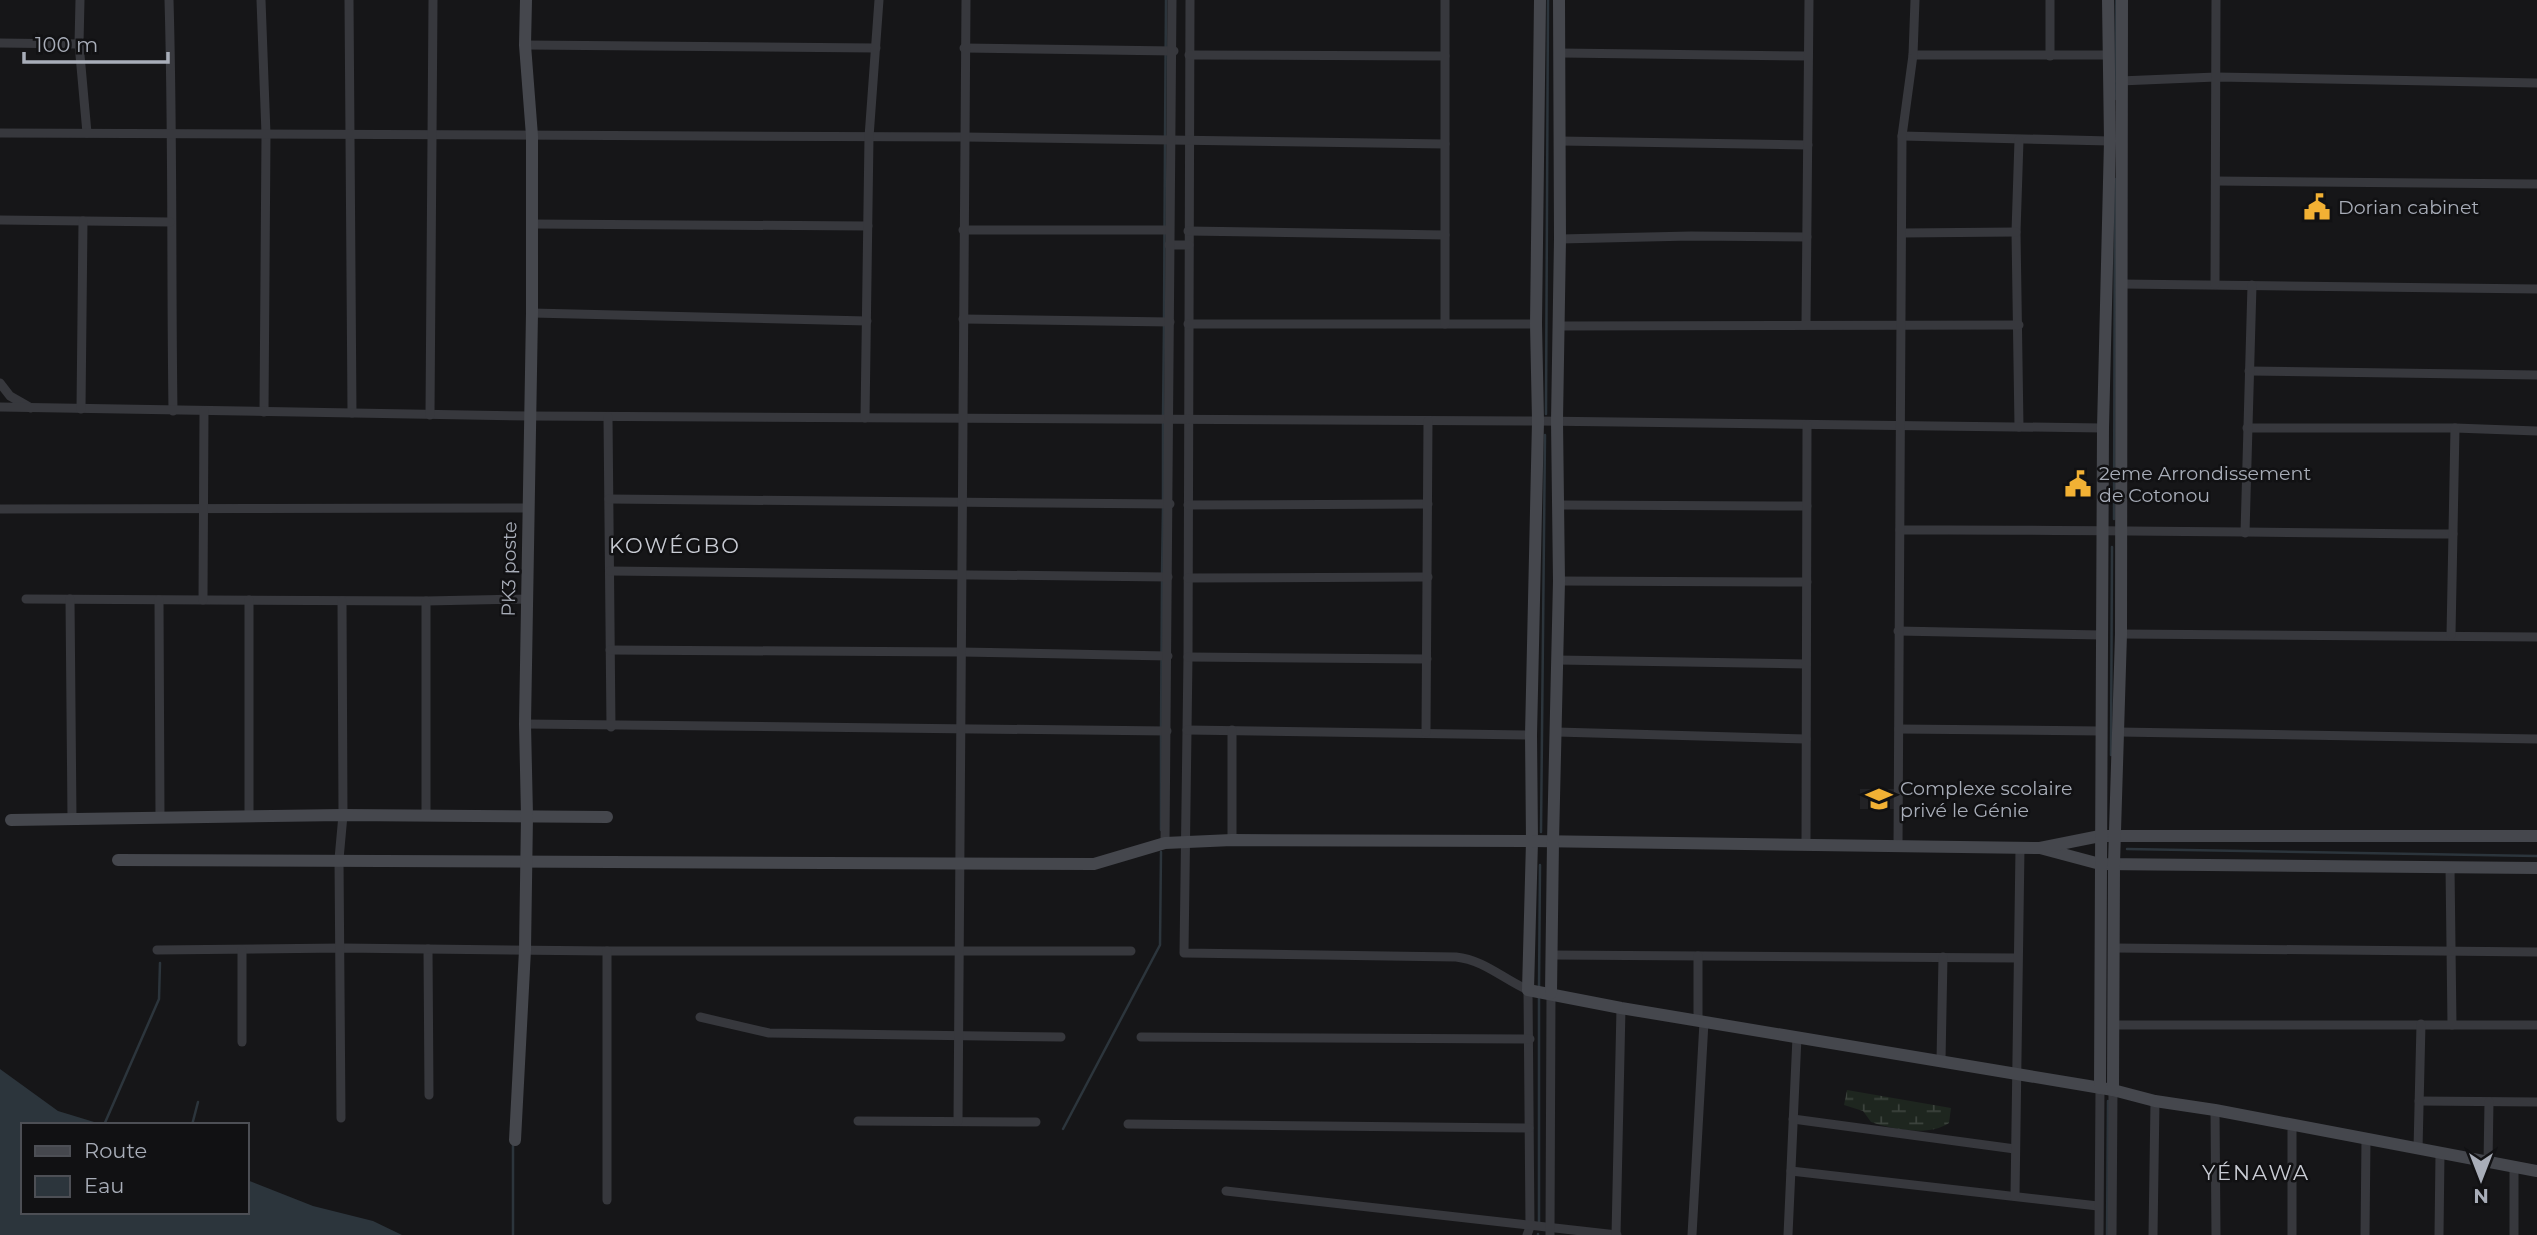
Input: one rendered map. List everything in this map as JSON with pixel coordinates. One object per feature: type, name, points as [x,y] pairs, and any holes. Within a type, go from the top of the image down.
[{"type":"street","points":[[80,0],[79,44],[87,133]]},
{"type":"street","points":[[169,0],[173,134],[170,222],[173,411]]},
{"type":"street","points":[[261,0],[266,134],[264,412]]},
{"type":"street","points":[[349,0],[352,413]]},
{"type":"street","points":[[430,415],[433,0]]},
{"type":"street","name":"PK3 poste","points":[[514,1140],[525,950],[527,860],[525,724],[532,313],[532,136],[525,45],[526,0]]},
{"type":"street","points":[[865,418],[869,137],[879,0]]},
{"type":"street","points":[[958,1121],[965,0]]},
{"type":"street","points":[[1165,843],[1170,504],[1170,141],[1174,51],[1172,0]]},
{"type":"street","points":[[1190,0],[1188,657],[1184,953],[1456,957],[1479,961],[1528,990],[2113,1090],[2155,1101],[2537,1171]]},
{"type":"street","points":[[1445,0],[1445,324]]},
{"type":"street","points":[[1529,1231],[1528,990],[1538,421],[1536,324],[1540,0]]},
{"type":"street","points":[[1550,1231],[1551,955],[1560,505],[1557,421],[1561,53],[1559,0]]},
{"type":"street","points":[[1806,324],[1809,0]]},
{"type":"street","points":[[1898,847],[1902,136],[1913,55],[1915,0]]},
{"type":"street","points":[[2050,0],[2050,56]]},
{"type":"street","points":[[2099,1235],[2103,428],[2110,141],[2108,0]]},
{"type":"street","points":[[2112,1235],[2114,864],[2121,634],[2122,0]]},
{"type":"street","points":[[2215,284],[2216,0]]},
{"type":"street","points":[[0,43],[79,44]]},
{"type":"street","points":[[525,45],[876,48]]},
{"type":"street","points":[[964,48],[1174,51]]},
{"type":"street","points":[[1561,53],[1808,56]]},
{"type":"street","points":[[1189,55],[1445,56]]},
{"type":"street","points":[[1913,55],[2108,55]]},
{"type":"street","points":[[2120,81],[2216,77],[2537,83]]},
{"type":"street","points":[[0,132],[869,137],[1445,144]]},
{"type":"street","points":[[1902,136],[2110,141]]},
{"type":"street","points":[[2019,140],[2016,232],[2019,427]]},
{"type":"street","points":[[1560,141],[1808,145]]},
{"type":"street","points":[[2216,181],[2537,184]]},
{"type":"street","points":[[0,220],[170,222]]},
{"type":"street","points":[[81,409],[83,221]]},
{"type":"street","points":[[532,224],[868,226]]},
{"type":"street","points":[[963,230],[1169,230]]},
{"type":"street","points":[[1188,231],[1445,235]]},
{"type":"street","points":[[1902,233],[2016,232]]},
{"type":"street","points":[[1560,239],[1807,237]]},
{"type":"street","points":[[1169,245],[1189,245]]},
{"type":"street","points":[[2122,284],[2537,289]]},
{"type":"street","points":[[2245,533],[2252,285]]},
{"type":"street","points":[[532,313],[867,321]]},
{"type":"street","points":[[962,319],[1170,322]]},
{"type":"street","points":[[1188,324],[1536,324]]},
{"type":"street","points":[[1559,326],[2019,325]]},
{"type":"street","points":[[2249,371],[2537,375]]},
{"type":"street","points":[[0,383],[10,396],[32,408]]},
{"type":"street","points":[[0,407],[608,417],[1557,421],[2103,428]]},
{"type":"street","points":[[203,600],[204,411]]},
{"type":"street","points":[[608,417],[611,727]]},
{"type":"street","points":[[1426,732],[1428,421]]},
{"type":"street","points":[[1805,845],[1807,425]]},
{"type":"street","points":[[2248,428],[2455,428],[2537,431]]},
{"type":"street","points":[[2451,635],[2455,428]]},
{"type":"street","points":[[609,499],[1170,504]]},
{"type":"street","points":[[1188,505],[1428,504]]},
{"type":"street","points":[[1560,505],[1807,506]]},
{"type":"street","points":[[0,509],[529,508]]},
{"type":"street","points":[[1900,530],[2120,529],[2245,533],[2453,534]]},
{"type":"street","points":[[610,571],[1168,577]]},
{"type":"street","points":[[1188,578],[1428,578]]},
{"type":"street","points":[[1559,580],[1807,582]]},
{"type":"street","points":[[26,599],[527,599]]},
{"type":"street","points":[[70,599],[72,819]]},
{"type":"street","points":[[159,600],[160,818]]},
{"type":"street","points":[[248,817],[249,600]]},
{"type":"street","points":[[341,1118],[342,601]]},
{"type":"street","points":[[426,601],[426,816]]},
{"type":"street","points":[[1898,631],[2102,635]]},
{"type":"street","points":[[2121,634],[2537,637]]},
{"type":"street","points":[[610,650],[1168,656]]},
{"type":"street","points":[[1188,657],[1427,659]]},
{"type":"street","points":[[1557,660],[1806,664]]},
{"type":"street","points":[[525,724],[1167,731]]},
{"type":"street","points":[[1899,729],[2100,731]]},
{"type":"street","points":[[1187,730],[1531,735]]},
{"type":"street","points":[[1232,730],[1232,840]]},
{"type":"street","points":[[1557,732],[1806,739]]},
{"type":"street","points":[[2119,732],[2537,739]]},
{"type":"street","points":[[10,820],[343,815],[607,817]]},
{"type":"street","points":[[118,860],[1094,863],[1165,843],[1232,840],[2040,848],[2100,836],[2537,836]]},
{"type":"street","points":[[2015,1196],[2020,848]]},
{"type":"street","points":[[2040,848],[2100,864],[2537,869]]},
{"type":"street","points":[[2450,867],[2452,1025]]},
{"type":"street","points":[[157,950],[342,948],[1131,951]]},
{"type":"street","points":[[2115,948],[2537,952]]},
{"type":"street","points":[[428,949],[429,1095]]},
{"type":"street","points":[[242,950],[243,1042]]},
{"type":"street","points":[[607,951],[607,1200]]},
{"type":"street","points":[[1551,955],[2017,958]]},
{"type":"street","points":[[1692,1235],[1701,1021],[1698,956]]},
{"type":"street","points":[[1941,1061],[1943,957]]},
{"type":"street","points":[[1226,1191],[1529,1231],[1616,1235],[1621,1008]]},
{"type":"street","points":[[700,1017],[769,1033],[1061,1037]]},
{"type":"street","points":[[2418,1149],[2421,1024]]},
{"type":"street","points":[[2114,1025],[2537,1025]]},
{"type":"street","points":[[1142,1037],[1530,1039]]},
{"type":"street","points":[[1788,1235],[1797,1037]]},
{"type":"street","points":[[2153,1235],[2155,1101]]},
{"type":"street","points":[[2419,1101],[2537,1102]]},
{"type":"street","points":[[2488,1162],[2489,1102]]},
{"type":"street","points":[[2215,1110],[2216,1235]]},
{"type":"street","points":[[1793,1119],[2015,1149]]},
{"type":"street","points":[[858,1121],[1036,1122]]},
{"type":"street","points":[[1128,1124],[1530,1128]]},
{"type":"street","points":[[2292,1125],[2292,1235]]},
{"type":"street","points":[[2365,1235],[2366,1139]]},
{"type":"street","points":[[2440,1153],[2440,1235]]},
{"type":"street","points":[[2514,1167],[2514,1235]]},
{"type":"street","points":[[1791,1171],[2098,1206]]},
{"type":"shaded area","name":"Complexe scolaire privé le Génie","points":[[1860,789],[1897,789],[1897,809],[1860,809]]},
{"type":"green space","points":[[1847,1090],[1951,1108],[1949,1123],[1923,1131],[1877,1124],[1871,1122],[1863,1111],[1844,1105]]},
{"type":"water","points":[[0,1069],[58,1111],[97,1123],[21,1123],[21,1214],[248,1214],[248,1180],[313,1206],[373,1221],[402,1235],[0,1235]]},
{"type":"waterway","points":[[1165,137],[1166,0]]},
{"type":"waterway","points":[[1546,414],[1548,0]]},
{"type":"waterway","points":[[2115,99],[2116,0]]},
{"type":"waterway","points":[[1164,319],[1165,143]]},
{"type":"waterway","points":[[2114,519],[2115,179]]},
{"type":"waterway","points":[[1163,417],[1164,325]]},
{"type":"waterway","points":[[1163,423],[1163,501]]},
{"type":"waterway","points":[[1541,832],[1545,435]]},
{"type":"waterway","points":[[1162,574],[1163,507]]},
{"type":"waterway","points":[[2111,755],[2112,547]]},
{"type":"waterway","points":[[1161,728],[1162,581]]},
{"type":"waterway","points":[[1161,735],[1161,830]]},
{"type":"waterway","points":[[2127,849],[2537,856]]},
{"type":"waterway","points":[[1063,1129],[1160,945],[1161,852]]},
{"type":"waterway","points":[[1539,987],[1540,865]]},
{"type":"waterway","points":[[105,1123],[159,999],[160,963]]},
{"type":"waterway","points":[[1539,998],[1539,1225]]},
{"type":"waterway","points":[[2107,1235],[2108,1101]]},
{"type":"waterway","points":[[193,1123],[198,1102]]},
{"type":"waterway","points":[[513,1142],[513,1235]]},
{"type":"place","name":"Dorian cabinet","points":[[2317,207]]},
{"type":"place","name":"2eme Arrondissement de Cotonou","points":[[2078,484]]},
{"type":"place","name":"Complexe scolaire privé le Génie","points":[[1879,799]]},
{"type":"district","name":"KOWÉGBO","points":[[675,545]]},
{"type":"district","name":"YÉNAWA","points":[[2256,1172]]}]
